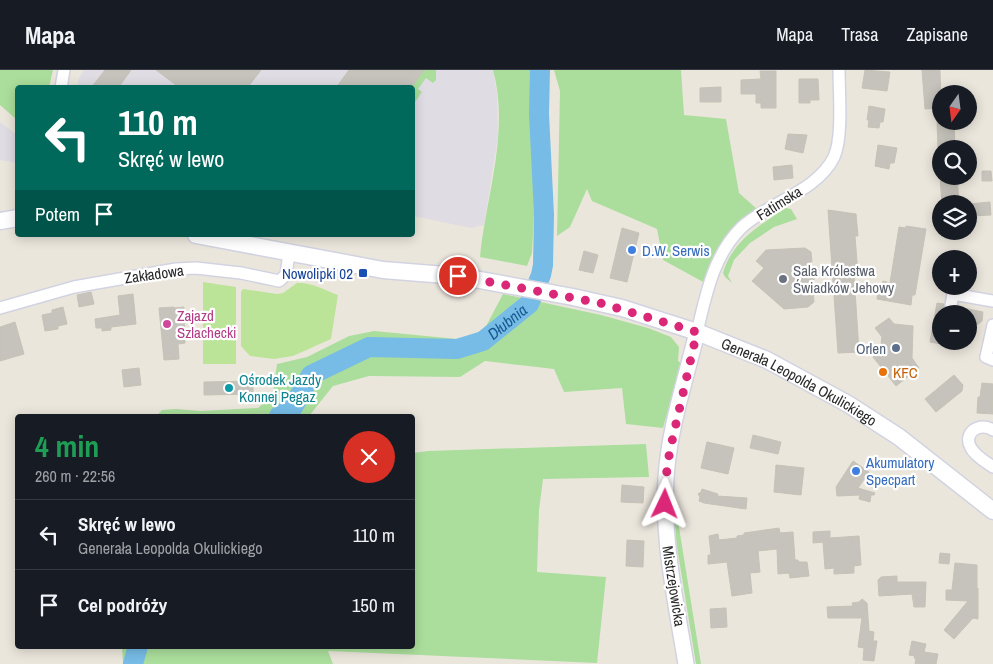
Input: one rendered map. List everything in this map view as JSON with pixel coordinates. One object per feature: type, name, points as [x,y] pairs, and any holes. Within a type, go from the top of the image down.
[{"type":"main road","points":[[0,221],[15,218]]},
{"type":"main road","name":"Generała Leopolda Okulickiego","points":[[206,237],[383,270],[458,276],[514,286],[622,308],[697,332],[761,358],[848,404],[898,437],[993,511]]},
{"type":"street","points":[[62,85],[64,70]]},
{"type":"street","name":"Fatimska","points":[[697,332],[714,271],[732,239],[749,222],[807,185],[832,160],[838,141],[839,70]]},
{"type":"street","name":"Zakładowa","points":[[0,308],[74,287],[176,269],[196,268],[241,273],[279,281],[286,276],[289,253]]},
{"type":"street","points":[[951,305],[953,294],[993,301]]},
{"type":"street","points":[[993,325],[986,357],[993,360]]},
{"type":"street","name":"Mistrzejowicka","points":[[686,664],[669,552],[666,498],[667,468],[671,443],[697,332]]},
{"type":"street","points":[[993,430],[984,426],[977,428],[971,433],[969,442],[972,450],[993,467]]},
{"type":"shaded area","points":[[84,70],[493,70],[497,94],[498,136],[484,225],[471,228],[415,216],[415,85],[78,85]]},
{"type":"shaded area","points":[[0,122],[15,133],[15,163],[0,160]]},
{"type":"green space","points":[[0,70],[53,70],[49,85],[15,85],[15,118],[0,105]]},
{"type":"green space","points":[[424,70],[436,70],[436,80],[433,83],[426,78],[418,89],[422,92],[415,102],[415,85],[413,85]]},
{"type":"green space","points":[[493,70],[531,70],[534,215],[532,253],[527,266],[480,257],[498,140],[498,93]]},
{"type":"green space","points":[[554,70],[681,70],[684,115],[726,119],[739,193],[757,209],[705,283],[663,260],[657,229],[592,201],[587,189],[570,227],[557,236],[560,91]]},
{"type":"green space","points":[[786,208],[791,209],[797,219],[774,227],[750,243],[734,260],[728,276],[732,283],[723,273],[733,252],[748,235]]},
{"type":"green space","points":[[203,282],[236,287],[236,364],[203,364]]},
{"type":"green space","points":[[297,283],[313,285],[338,295],[331,339],[293,356],[274,359],[250,356],[241,346],[241,292],[243,289],[277,294],[283,293]]},
{"type":"green space","points":[[503,294],[601,315],[648,328],[671,337],[679,347],[678,361],[681,363],[663,428],[626,424],[622,388],[564,392],[554,369],[485,361],[460,377],[369,376],[333,386],[311,414],[158,414],[162,410],[176,409],[201,411],[258,408],[273,394],[277,364],[307,357],[349,336],[374,331],[468,340],[484,330]]},
{"type":"green space","points":[[646,444],[649,477],[543,479],[539,510],[537,572],[606,577],[597,663],[328,651],[333,664],[123,664],[122,649],[415,649],[415,453]]},
{"type":"green space","points":[[674,515],[678,521],[701,664],[696,664],[677,547]]},
{"type":"building","points":[[105,70],[131,70],[120,85],[93,85]]},
{"type":"building","points":[[156,70],[261,70],[249,85],[176,85]]},
{"type":"building","points":[[349,70],[424,70],[413,85],[338,85]]},
{"type":"building","points":[[865,70],[890,72],[887,91],[862,88]]},
{"type":"building","points":[[922,70],[940,70],[940,85],[932,85],[932,109],[925,109]]},
{"type":"building","points":[[760,71],[776,71],[776,108],[761,108],[761,103],[756,103],[756,94],[741,94],[741,80],[761,79]]},
{"type":"building","points":[[799,79],[818,79],[819,100],[810,100],[810,103],[799,103]]},
{"type":"building","points":[[721,87],[721,102],[700,102],[700,88]]},
{"type":"building","points":[[869,106],[885,109],[883,122],[880,122],[879,128],[868,127]]},
{"type":"building","points":[[937,130],[954,130],[955,140],[938,140]]},
{"type":"building","points":[[788,134],[807,135],[803,153],[785,149]]},
{"type":"building","points":[[878,145],[897,148],[894,163],[890,163],[889,169],[875,166]]},
{"type":"building","points":[[792,165],[793,178],[774,180],[773,167]]},
{"type":"building","points":[[982,171],[991,171],[992,181],[982,181]]},
{"type":"building","points":[[941,185],[958,185],[958,195],[941,195]]},
{"type":"building","points":[[990,202],[991,215],[977,216],[977,203]]},
{"type":"building","points":[[828,210],[856,214],[858,236],[855,236],[858,275],[854,275],[859,352],[838,353]]},
{"type":"building","points":[[906,226],[926,229],[915,295],[912,295],[911,305],[877,299],[878,289],[881,290],[883,281],[890,283],[899,227],[906,228]]},
{"type":"building","points":[[622,228],[639,233],[627,282],[610,278]]},
{"type":"building","name":"Sala Królestwa Świadków Jehowy","points":[[805,248],[811,252],[812,261],[807,267],[814,273],[814,280],[808,287],[813,291],[814,302],[808,307],[784,309],[752,281],[764,268],[756,261],[766,250]]},
{"type":"building","points":[[584,251],[598,255],[593,273],[579,270]]},
{"type":"building","points":[[91,292],[94,304],[79,307],[77,295]]},
{"type":"building","points":[[133,294],[136,324],[111,327],[111,330],[102,331],[102,328],[96,328],[95,319],[120,315],[118,296]]},
{"type":"building","points":[[63,307],[67,324],[58,326],[58,329],[45,331],[42,315],[52,313],[52,310]]},
{"type":"building","points":[[184,307],[185,343],[178,344],[179,359],[164,360],[159,308]]},
{"type":"building","points":[[977,311],[983,312],[982,321],[977,325]]},
{"type":"building","points":[[889,318],[894,324],[913,326],[912,358],[919,368],[896,386],[873,357],[880,352],[882,337],[875,328]]},
{"type":"building","points":[[15,322],[24,354],[0,361],[0,327]]},
{"type":"building","points":[[139,368],[141,385],[124,387],[122,370]]},
{"type":"building","points":[[954,375],[963,385],[962,391],[936,412],[925,399]]},
{"type":"building","name":"Ośrodek Jazdy Konnej Pegaz","points":[[253,381],[253,394],[204,395],[204,382]]},
{"type":"building","points":[[982,383],[993,384],[993,414],[977,413],[978,397],[980,397]]},
{"type":"building","points":[[753,435],[781,442],[778,454],[750,448]]},
{"type":"building","points":[[707,442],[734,448],[728,474],[701,468]]},
{"type":"building","points":[[853,461],[869,472],[858,488],[875,493],[871,495],[870,502],[859,499],[860,495],[837,496],[836,487]]},
{"type":"building","points":[[776,465],[804,468],[801,495],[774,492]]},
{"type":"building","points":[[622,485],[644,487],[643,503],[621,502]]},
{"type":"building","points":[[702,489],[718,494],[717,496],[747,498],[746,509],[699,501],[700,497],[698,494]]},
{"type":"building","points":[[779,528],[780,533],[793,532],[795,560],[807,562],[809,576],[790,578],[789,573],[778,574],[777,549],[758,551],[760,572],[750,573],[752,593],[732,596],[727,562],[708,564],[708,555],[711,555],[709,536],[718,534],[719,540],[737,538],[737,536],[744,535],[744,533]]},
{"type":"building","points":[[830,531],[830,538],[859,536],[861,565],[854,566],[854,573],[834,574],[834,568],[825,569],[823,542],[813,543],[813,532]]},
{"type":"building","points":[[627,540],[644,541],[643,567],[626,566]]},
{"type":"building","points":[[940,553],[950,554],[949,564],[939,563]]},
{"type":"building","points":[[955,563],[977,565],[978,619],[973,618],[954,639],[944,630],[968,601],[946,600],[946,590],[952,590]]},
{"type":"building","points":[[897,576],[897,582],[926,582],[925,607],[914,607],[912,594],[879,596],[878,580],[881,577]]},
{"type":"building","points":[[862,599],[867,603],[869,631],[874,632],[873,641],[877,641],[874,661],[863,660],[864,648],[858,647],[862,618],[828,618],[827,607],[853,606],[852,603],[859,602]]},
{"type":"building","points":[[726,608],[727,627],[711,628],[710,609]]},
{"type":"building","points":[[912,641],[926,644],[924,652],[938,654],[936,664],[915,664],[915,656],[909,655]]},
{"type":"waterway","name":"Dłubnia","points":[[282,414],[293,407],[311,375],[369,347],[457,349],[483,341],[529,304],[543,265],[544,215],[539,114],[540,70]]},
{"type":"waterway","name":"Dłubnia","points":[[133,664],[137,649]]},
{"type":"place","name":"D.W. Serwis","points":[[632,250]]},
{"type":"place","name":"Nowolipki 02","points":[[363,273]]},
{"type":"place","name":"Sala Królestwa Świadków Jehowy","points":[[783,279]]},
{"type":"place","name":"Zajazd Szlachecki","points":[[167,324]]},
{"type":"place","name":"Orlen","points":[[896,348]]},
{"type":"place","name":"KFC","points":[[883,372]]},
{"type":"place","name":"Ośrodek Jazdy Konnej Pegaz","points":[[229,388]]},
{"type":"place","name":"Akumulatory Specpart","points":[[856,471]]},
{"type":"route","points":[[458,276],[622,308],[677,324],[697,332],[670,450],[665,504]]}]
